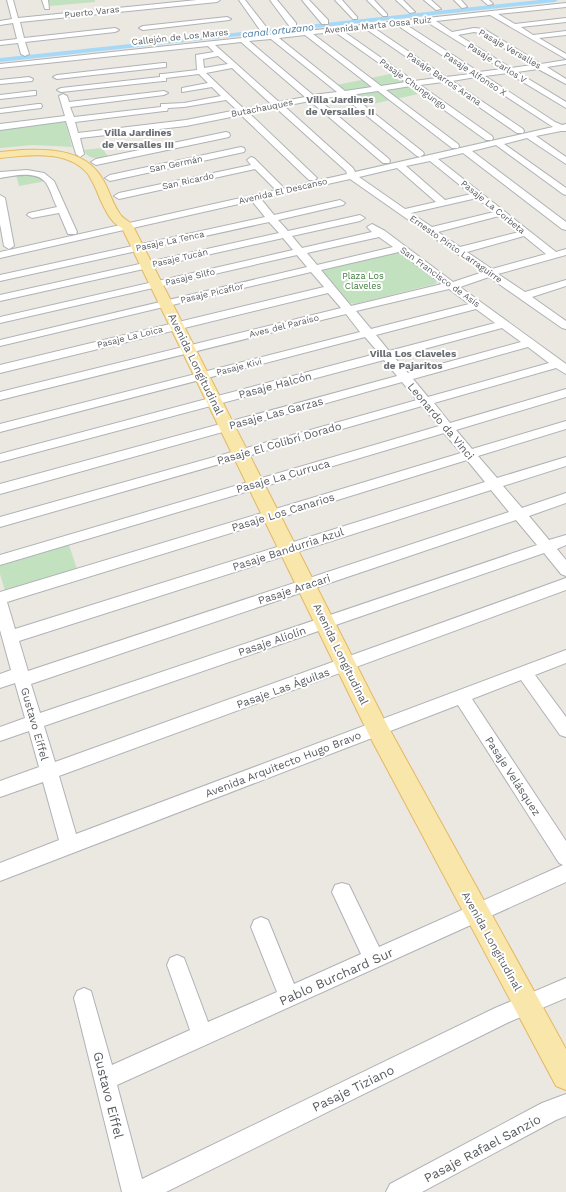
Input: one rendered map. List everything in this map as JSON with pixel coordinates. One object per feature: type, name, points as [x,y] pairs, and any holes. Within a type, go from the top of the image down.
[{"type":"main road","name":"Avenida Longitudinal","points":[[0,149],[45,147],[80,154],[96,162],[104,169],[110,178],[120,196],[138,248],[377,728],[476,913],[566,1076]]},
{"type":"main road","name":"Avenida Longitudinal","points":[[0,155],[41,153],[64,156],[80,163],[88,168],[127,218]]},
{"type":"street","points":[[45,0],[44,8],[55,7]]},
{"type":"street","points":[[129,0],[148,37]]},
{"type":"street","points":[[141,23],[226,16],[215,0]]},
{"type":"street","name":"Puerto Varas","points":[[0,23],[14,11],[106,11],[215,0]]},
{"type":"street","points":[[242,0],[264,28]]},
{"type":"street","points":[[273,0],[293,25]]},
{"type":"street","points":[[305,0],[328,21],[317,23]]},
{"type":"street","points":[[338,0],[355,18]]},
{"type":"street","points":[[370,0],[388,15],[471,6],[491,2]]},
{"type":"street","points":[[399,0],[418,12]]},
{"type":"street","points":[[427,0],[444,9]]},
{"type":"street","points":[[457,0],[471,6]]},
{"type":"street","points":[[0,42],[116,34],[101,2]]},
{"type":"street","points":[[3,4],[14,11],[22,30],[21,40],[25,54]]},
{"type":"street","name":"Avenida Marta Ossa Ruiz","points":[[0,66],[566,5]]},
{"type":"street","points":[[491,13],[566,56]]},
{"type":"street","name":"Pasaje Carlos V","points":[[429,20],[566,106]]},
{"type":"street","points":[[514,26],[566,20]]},
{"type":"street","name":"Pasaje Alfonso X","points":[[398,23],[552,124]]},
{"type":"street","name":"Pasaje Barros Arana","points":[[368,27],[520,131]]},
{"type":"street","points":[[8,32],[22,30]]},
{"type":"street","name":"Pasaje Chungungo","points":[[337,30],[489,138]]},
{"type":"street","name":"Pasaje Versalles","points":[[451,34],[479,30],[566,82]]},
{"type":"street","points":[[306,33],[455,146]]},
{"type":"street","points":[[532,37],[566,33]]},
{"type":"street","points":[[273,37],[420,154]]},
{"type":"street","points":[[243,40],[386,161]]},
{"type":"street","name":"Ernesto Pinto Larraguirre","points":[[210,44],[278,104],[351,173],[430,231],[523,296],[561,318],[566,326]]},
{"type":"street","points":[[551,48],[566,46]]},
{"type":"street","points":[[162,49],[165,125]]},
{"type":"street","points":[[201,72],[199,57],[220,53]]},
{"type":"street","points":[[52,60],[76,136],[80,154]]},
{"type":"street","name":"Butachauques","points":[[76,136],[165,125],[218,127],[243,112],[278,104],[344,93],[540,67],[566,62]]},
{"type":"street","points":[[57,77],[163,65]]},
{"type":"street","points":[[61,90],[183,75],[234,66]]},
{"type":"street","name":"San Francisco de Asís","points":[[201,72],[314,181],[340,203],[562,367]]},
{"type":"street","points":[[0,82],[29,79]]},
{"type":"street","points":[[185,90],[214,84]]},
{"type":"street","points":[[0,96],[33,93]]},
{"type":"street","points":[[66,105],[164,93]]},
{"type":"street","points":[[0,127],[187,105],[228,97]]},
{"type":"street","points":[[0,111],[38,106]]},
{"type":"street","name":"Avenida El Descanso","points":[[351,173],[386,161],[520,131],[552,124],[565,126]]},
{"type":"street","name":"Avenida El Descanso","points":[[0,255],[127,218],[254,198],[314,181],[432,158],[529,136],[565,126]]},
{"type":"street","points":[[96,162],[218,127],[277,186]]},
{"type":"street","points":[[529,136],[566,161]]},
{"type":"street","points":[[498,143],[566,192]]},
{"type":"street","name":"San Germán","points":[[110,178],[242,150]]},
{"type":"street","points":[[466,150],[566,227]]},
{"type":"street","name":"Pasaje La Corbeta","points":[[432,158],[554,255]]},
{"type":"street","points":[[399,165],[443,203]]},
{"type":"street","name":"San Ricardo","points":[[120,196],[257,166]]},
{"type":"street","points":[[0,175],[28,173],[39,174],[46,178],[51,183],[72,232]]},
{"type":"street","name":"Avenida El Descanso","points":[[4,247],[127,218],[277,186],[314,181]]},
{"type":"street","points":[[404,212],[478,195]]},
{"type":"street","points":[[0,198],[4,247]]},
{"type":"street","name":"Leonardo da Vinci","points":[[254,198],[566,570]]},
{"type":"street","name":"Pasaje La Tenca","points":[[0,278],[340,203]]},
{"type":"street","points":[[32,215],[62,209]]},
{"type":"street","points":[[430,231],[501,213]]},
{"type":"street","name":"Pasaje Tucán","points":[[0,298],[360,218]]},
{"type":"street","name":"Pasaje Silfo","points":[[0,320],[381,233]]},
{"type":"street","points":[[458,251],[526,233]]},
{"type":"street","name":"Pasaje Picaflor","points":[[0,343],[401,248]]},
{"type":"street","name":"Aves del Paraíso","points":[[0,396],[471,281],[491,273],[566,252]]},
{"type":"street","points":[[523,296],[566,284]]},
{"type":"street","name":"Pasaje La Loica","points":[[0,369],[331,289]]},
{"type":"street","name":"Pasaje Kivi","points":[[0,428],[477,305]]},
{"type":"street","name":"Pasaje Halcón","points":[[0,458],[503,324]]},
{"type":"street","name":"Pasaje Las Garzas","points":[[0,489],[530,343]]},
{"type":"street","name":"Pasaje El Colibrí Dorado","points":[[0,522],[426,402],[562,367]]},
{"type":"street","name":"Pasaje La Curruca","points":[[0,560],[566,393]]},
{"type":"street","name":"Pasaje Los Canarios","points":[[0,598],[566,425]]},
{"type":"street","name":"Pasaje Bandurria Azul","points":[[10,637],[566,461]]},
{"type":"street","name":"Pasaje Aracari","points":[[0,681],[21,677],[566,498]]},
{"type":"street","name":"Pasaje Aliolín","points":[[0,734],[566,540]]},
{"type":"street","name":"Pasaje Las Águilas","points":[[0,789],[346,665],[373,653],[566,584]]},
{"type":"street","name":"Gustavo Eiffel","points":[[0,603],[70,846]]},
{"type":"street","name":"Avenida Arquitecto Hugo Bravo","points":[[0,872],[566,656]]},
{"type":"street","points":[[524,672],[566,730]]},
{"type":"street","name":"Pasaje Velásquez","points":[[461,696],[566,857]]},
{"type":"street","name":"Pablo Burchard Sur","points":[[105,1079],[566,873]]},
{"type":"street","points":[[342,892],[374,959]]},
{"type":"street","points":[[261,927],[289,997]]},
{"type":"street","points":[[177,965],[202,1036]]},
{"type":"street","name":"Pasaje Tiziano","points":[[141,1192],[502,1015],[566,988]]},
{"type":"street","name":"Gustavo Eiffel","points":[[84,998],[134,1192]]},
{"type":"street","name":"Pasaje Rafael Sanzio","points":[[398,1192],[550,1111],[566,1105]]},
{"type":"green space","points":[[48,0],[95,0],[95,2],[50,6]]},
{"type":"green space","points":[[395,73],[423,93],[363,106],[337,85]]},
{"type":"green space","points":[[65,121],[72,147],[33,145],[0,148],[0,128]]},
{"type":"green space","points":[[566,123],[566,126],[356,173],[354,171]]},
{"type":"green space","points":[[102,148],[109,158],[98,159],[91,157],[88,156],[83,150]]},
{"type":"green space","points":[[343,174],[345,176],[141,222],[141,220]]},
{"type":"green space","points":[[16,175],[39,176],[46,181],[19,186]]},
{"type":"green space","name":"Plaza Los Claveles","points":[[400,253],[437,282],[435,284],[355,304],[350,303],[323,271],[325,269]]},
{"type":"green space","points":[[69,545],[78,572],[6,594],[0,574],[0,566]]},
{"type":"waterway","name":"canal ortuzano","points":[[0,60],[555,0]]},
{"type":"district","name":"Villa Jardines de Versalles II","points":[[340,104]]},
{"type":"district","name":"Villa Jardines de Versalles III","points":[[138,138]]},
{"type":"district","name":"Villa Los Claveles de Pajaritos","points":[[413,358]]}]
